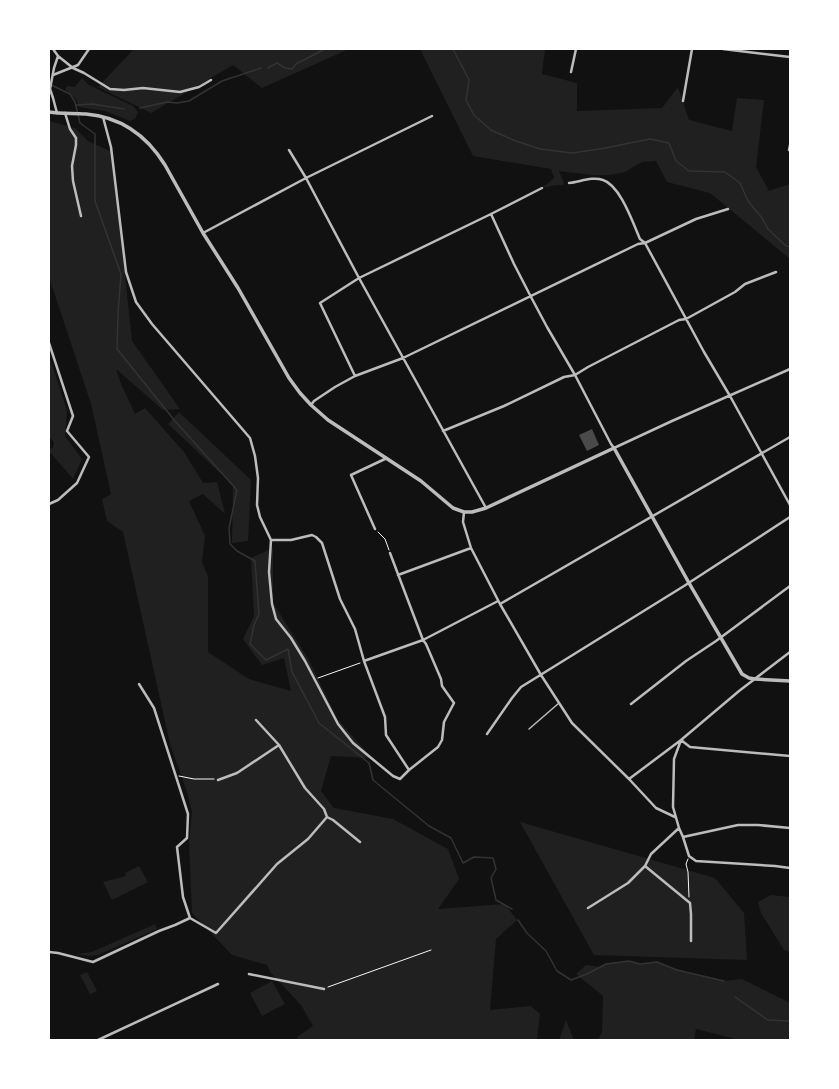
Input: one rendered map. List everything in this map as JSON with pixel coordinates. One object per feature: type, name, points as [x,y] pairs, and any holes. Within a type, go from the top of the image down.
[{"type":"street","points":[[53,49],[58,56],[74,68],[110,89],[124,90],[143,88],[180,92],[199,87],[211,80]]},
{"type":"street","points":[[52,77],[74,68],[90,49]]},
{"type":"street","points":[[571,72],[576,49]]},
{"type":"street","points":[[683,101],[692,49]]},
{"type":"street","points":[[723,49],[790,57]]},
{"type":"street","points":[[57,113],[50,89],[58,56]]},
{"type":"street","points":[[49,112],[86,114],[103,117],[124,124],[149,144],[159,155],[203,233],[238,288],[289,378],[300,393],[328,420],[421,481],[453,508],[464,512],[472,512],[486,508],[672,421],[790,369]]},
{"type":"street","points":[[65,113],[70,128],[76,138],[72,166],[73,181],[81,216]]},
{"type":"street","points":[[203,233],[306,178],[432,116]]},
{"type":"street","points":[[103,117],[111,147],[126,272],[136,302],[152,324],[250,438],[255,456],[258,478],[257,505],[260,517],[271,540],[269,572],[272,604],[276,619],[291,638],[305,661],[338,724],[353,743],[393,776],[400,779],[438,747],[442,740],[444,722],[454,703],[442,686],[441,679],[423,640],[390,553]]},
{"type":"street","points":[[789,150],[790,146]]},
{"type":"street","points":[[289,150],[306,178],[359,278],[486,508]]},
{"type":"street","points":[[569,183],[591,179],[603,180],[614,187],[621,197],[640,239],[645,243],[790,505]]},
{"type":"street","points":[[355,376],[320,303],[359,278],[542,188]]},
{"type":"street","points":[[311,405],[314,401],[335,387],[355,376],[403,358],[638,244],[645,243],[696,219],[728,209]]},
{"type":"street","points":[[491,214],[514,264],[547,327],[575,375],[611,444],[689,583],[742,674],[749,678],[790,682]]},
{"type":"street","points":[[443,431],[504,406],[564,377],[575,375],[665,327],[679,320],[686,319],[734,292],[745,284],[776,272]]},
{"type":"street","points":[[49,343],[73,416],[67,431],[89,457],[77,483],[58,500],[49,504]]},
{"type":"street","points":[[364,661],[423,640],[499,603],[790,437]]},
{"type":"street","points":[[375,529],[351,476],[387,458]]},
{"type":"street","points":[[464,512],[463,522],[470,548],[499,603],[541,675],[572,723],[656,808],[675,817]]},
{"type":"street","points":[[487,734],[521,687],[689,583],[790,517]]},
{"type":"street","points":[[271,540],[291,540],[312,535],[322,543],[340,599],[355,629],[364,661],[384,717],[386,735],[409,770]]},
{"type":"street","points":[[398,575],[470,548]]},
{"type":"street","points":[[631,704],[686,661],[721,638],[790,586]]},
{"type":"street","points":[[629,779],[681,740],[738,691],[790,652]]},
{"type":"street","points":[[139,684],[154,708],[188,814],[187,838],[177,847],[183,897],[190,918],[216,932],[277,864],[308,839],[327,817]]},
{"type":"street","points":[[256,720],[280,745],[304,788],[324,809],[327,817],[333,820],[360,842]]},
{"type":"street","points":[[681,740],[690,747],[790,756]]},
{"type":"street","points":[[681,740],[674,759],[673,807],[675,817],[689,856],[696,861],[790,868]]},
{"type":"street","points":[[218,780],[237,773],[280,745]]},
{"type":"street","points":[[683,837],[738,825],[790,828]]},
{"type":"street","points":[[588,908],[628,882],[645,866],[651,854],[679,828]]},
{"type":"street","points":[[645,866],[690,904],[691,941]]},
{"type":"street","points":[[49,952],[93,962],[190,918]]},
{"type":"street","points":[[249,974],[324,988]]},
{"type":"street","points":[[98,1040],[218,984]]},
{"type":"lane","points":[[529,729],[559,703]]},
{"type":"path","points":[[375,529],[385,539],[390,553]]},
{"type":"path","points":[[314,679],[364,661]]},
{"type":"path","points":[[176,776],[194,779],[218,780]]},
{"type":"path","points":[[689,856],[686,864],[690,904]]},
{"type":"path","points":[[324,988],[431,950]]},
{"type":"shaded area","points":[[134,49],[349,49],[262,88],[233,65],[151,113],[98,87]]},
{"type":"shaded area","points":[[420,49],[545,49],[542,74],[577,83],[577,111],[662,108],[678,87],[689,120],[732,131],[737,98],[764,100],[756,167],[769,191],[790,184],[790,259],[710,193],[667,182],[656,161],[642,162],[625,172],[609,175],[593,175],[559,171],[564,183],[563,185],[542,188],[554,178],[551,169],[473,156]]},
{"type":"shaded area","points":[[82,78],[89,85],[133,106],[138,112],[135,119],[130,121],[105,111],[79,107],[76,99],[65,89],[67,86],[75,87]]},
{"type":"shaded area","points":[[49,121],[75,128],[88,141],[112,152],[132,341],[180,409],[163,410],[116,369],[135,414],[145,408],[184,452],[203,483],[217,482],[225,514],[203,494],[189,501],[205,536],[202,562],[208,577],[208,652],[249,679],[291,691],[284,658],[262,665],[243,639],[254,616],[251,558],[273,548],[273,603],[309,660],[338,720],[372,758],[331,756],[321,791],[334,808],[393,819],[448,849],[459,879],[438,909],[505,904],[517,920],[496,939],[490,1010],[531,1006],[540,1014],[537,1040],[299,1040],[297,1037],[313,1026],[301,1005],[270,972],[267,965],[232,955],[192,913],[189,842],[192,812],[186,789],[170,744],[123,532],[107,521],[102,499],[111,494],[91,404],[49,277]]},
{"type":"shaded area","points":[[49,360],[51,361],[67,411],[65,436],[82,459],[73,479],[49,451],[49,449],[53,448],[54,442],[49,437]]},
{"type":"shaded area","points":[[179,412],[251,480],[248,541],[232,543],[233,485],[168,424]]},
{"type":"shaded area","points":[[520,822],[715,878],[744,913],[747,960],[594,955]]},
{"type":"shaded area","points":[[139,866],[148,882],[112,900],[103,882],[126,876],[125,873]]},
{"type":"shaded area","points":[[771,895],[790,897],[790,952],[784,950],[761,913],[758,902]]},
{"type":"shaded area","points":[[155,924],[157,929],[98,955],[89,956],[76,954],[92,952]]},
{"type":"shaded area","points":[[629,961],[640,964],[657,962],[677,970],[724,981],[742,979],[790,1003],[790,1040],[740,1040],[696,1029],[694,1040],[598,1040],[602,1032],[603,996],[576,974],[586,965],[600,967],[606,964]]},
{"type":"shaded area","points":[[87,972],[97,991],[90,994],[80,975]]},
{"type":"shaded area","points":[[272,981],[285,1004],[262,1016],[250,993]]},
{"type":"shaded area","points":[[566,1020],[574,1040],[559,1040]]},
{"type":"building","points":[[592,429],[599,445],[587,451],[579,435]]},
{"type":"waterway","points":[[268,68],[277,63],[285,68],[292,69],[296,64],[325,49]]},
{"type":"waterway","points":[[453,49],[469,80],[466,100],[474,115],[491,130],[513,140],[540,149],[572,153],[650,139],[669,143],[676,161],[689,171],[725,172],[740,183],[748,201],[762,218],[768,229],[786,246],[790,247]]},
{"type":"waterway","points":[[140,108],[167,102],[177,103],[189,101],[222,81],[261,68]]},
{"type":"waterway","points":[[49,84],[70,94],[75,102],[80,123],[95,134],[95,201],[121,274],[117,349],[175,421],[237,490],[229,528],[230,544],[237,551],[255,561],[259,614],[254,625],[250,644],[266,660],[288,649],[292,672],[319,723],[369,763],[373,780],[429,826],[451,838],[463,863],[474,857],[493,858],[496,869],[491,878],[496,900],[512,909]]},
{"type":"waterway","points":[[76,105],[92,104],[124,109]]},
{"type":"waterway","points":[[518,920],[527,933],[546,951],[557,971],[571,980],[606,964],[629,961],[640,964],[657,962],[677,970],[724,981]]},
{"type":"waterway","points":[[735,997],[768,1020],[790,1021]]}]
